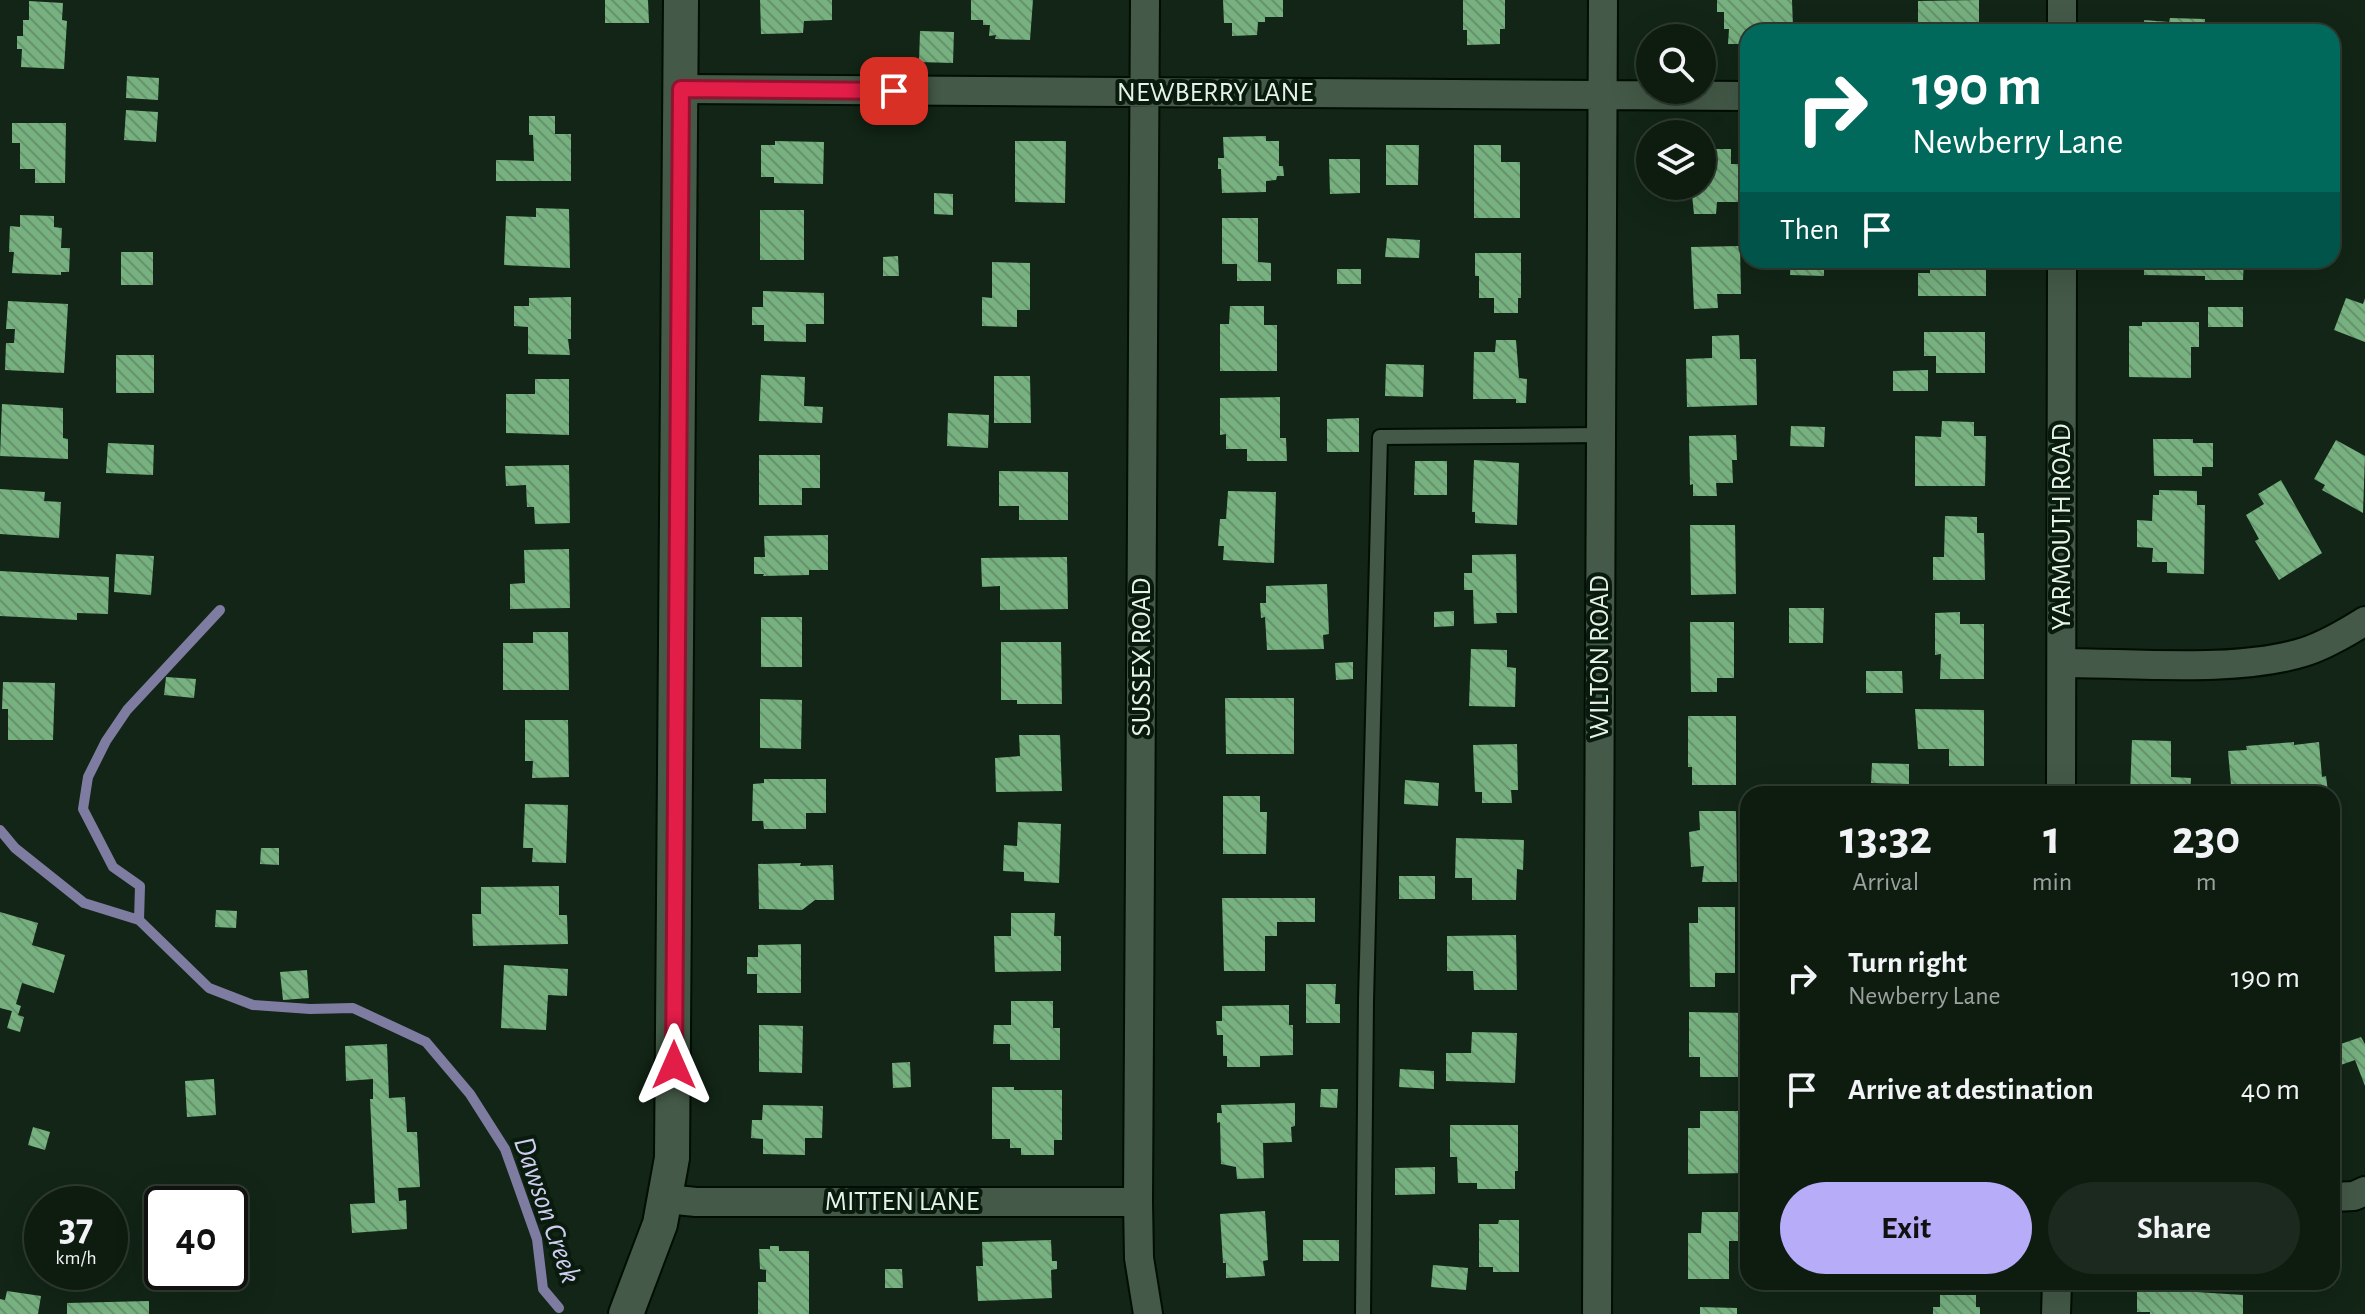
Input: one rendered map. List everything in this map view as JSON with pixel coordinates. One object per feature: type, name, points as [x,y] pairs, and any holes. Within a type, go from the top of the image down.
[{"type":"street","points":[[626,1314],[652,1250],[666,1199],[672,1158],[681,0]]},
{"type":"street","name":"SUSSEX ROAD","points":[[1145,0],[1138,1202],[1139,1258],[1148,1314]]},
{"type":"street","name":"WILTON ROAD","points":[[1597,1314],[1603,0]]},
{"type":"street","points":[[2062,0],[2062,24]]},
{"type":"street","name":"NEWBERRY LANE","points":[[681,89],[1740,96]]},
{"type":"street","name":"YARMOUTH ROAD","points":[[2061,786],[2062,268]]},
{"type":"street","points":[[2062,663],[2225,663],[2265,660],[2304,652],[2339,637],[2365,621]]},
{"type":"street","name":"MITTEN LANE","points":[[666,1199],[696,1202],[1138,1202]]},
{"type":"street","points":[[2056,1314],[2057,1290]]},
{"type":"lane","points":[[1363,1314],[1366,1001],[1380,437],[1601,435]]},
{"type":"building","points":[[605,0],[648,0],[649,23],[605,23]]},
{"type":"building","points":[[760,0],[832,0],[832,20],[804,21],[803,33],[761,34]]},
{"type":"building","points":[[971,0],[1033,0],[1030,40],[995,39],[996,35],[989,36],[990,25],[983,25],[983,20],[971,20]]},
{"type":"building","points":[[1223,0],[1283,0],[1283,17],[1265,17],[1265,22],[1258,22],[1257,35],[1232,36],[1232,23],[1224,23]]},
{"type":"building","points":[[1463,0],[1505,0],[1505,29],[1500,29],[1500,44],[1467,45],[1467,30],[1463,30]]},
{"type":"building","points":[[1717,0],[1792,0],[1793,24],[1740,24],[1740,44],[1728,44],[1729,29],[1724,29],[1724,12],[1717,12]]},
{"type":"building","points":[[1979,0],[1979,24],[1918,24],[1918,1]]},
{"type":"building","points":[[29,1],[63,3],[62,20],[67,21],[64,69],[21,67],[22,49],[17,49],[17,36],[23,36],[23,20],[29,20]]},
{"type":"building","points":[[2170,18],[2205,19],[2205,24],[2144,24],[2144,20],[2169,22]]},
{"type":"building","points":[[920,31],[954,32],[953,63],[919,62]]},
{"type":"building","points":[[127,76],[159,78],[158,100],[126,98]]},
{"type":"building","points":[[126,110],[158,112],[156,142],[124,140]]},
{"type":"building","points":[[529,116],[555,116],[555,134],[571,134],[571,181],[496,181],[496,160],[534,161]]},
{"type":"building","points":[[12,123],[66,123],[65,183],[35,183],[35,169],[20,169],[20,143],[12,143]]},
{"type":"building","points":[[1266,136],[1266,141],[1279,141],[1279,166],[1283,166],[1284,176],[1266,181],[1266,192],[1222,193],[1218,158],[1224,158],[1223,137]]},
{"type":"building","points":[[775,141],[824,142],[823,184],[774,183],[774,177],[761,177],[761,145],[775,145]]},
{"type":"building","points":[[1015,141],[1066,141],[1065,203],[1015,202]]},
{"type":"building","points":[[1386,145],[1419,145],[1418,185],[1386,185]]},
{"type":"building","points":[[1474,145],[1501,145],[1501,162],[1520,162],[1520,218],[1474,218]]},
{"type":"building","points":[[1716,149],[1731,149],[1731,164],[1740,164],[1740,202],[1717,202],[1716,214],[1694,214],[1692,200],[1716,200]]},
{"type":"building","points":[[1329,159],[1360,159],[1360,193],[1330,194]]},
{"type":"building","points":[[934,193],[953,194],[953,215],[934,214]]},
{"type":"building","points":[[536,208],[569,209],[570,268],[504,265],[506,216],[536,217]]},
{"type":"building","points":[[760,210],[804,210],[804,260],[760,260]]},
{"type":"building","points":[[20,215],[54,216],[54,227],[62,228],[61,248],[70,248],[69,272],[61,272],[61,275],[12,273],[14,252],[9,252],[10,226],[20,227]]},
{"type":"building","points":[[1222,218],[1258,218],[1258,262],[1271,263],[1271,281],[1237,281],[1237,264],[1222,264]]},
{"type":"building","points":[[1387,238],[1420,240],[1419,258],[1385,257]]},
{"type":"building","points":[[1740,246],[1741,294],[1717,294],[1718,308],[1694,309],[1691,247]]},
{"type":"building","points":[[121,252],[153,252],[153,285],[121,285]]},
{"type":"building","points":[[1475,253],[1521,253],[1518,313],[1494,313],[1494,298],[1479,298]]},
{"type":"building","points":[[898,256],[899,276],[883,276],[883,257]]},
{"type":"building","points":[[992,262],[1030,263],[1030,310],[1017,310],[1017,327],[982,326],[982,297],[992,298]]},
{"type":"building","points":[[1790,268],[1824,268],[1824,276],[1790,275]]},
{"type":"building","points":[[1930,268],[1986,268],[1986,296],[1918,296],[1918,273],[1930,273]]},
{"type":"building","points":[[2144,268],[2244,268],[2243,280],[2144,275]]},
{"type":"building","points":[[1337,269],[1361,269],[1361,284],[1337,284]]},
{"type":"building","points":[[763,291],[824,293],[824,324],[806,324],[806,342],[764,341],[764,325],[752,325],[752,307],[763,307]]},
{"type":"building","points":[[571,297],[570,355],[528,354],[528,327],[514,326],[514,306],[529,306],[529,298]]},
{"type":"building","points":[[2346,298],[2363,304],[2365,298],[2365,342],[2334,330]]},
{"type":"building","points":[[8,301],[68,304],[64,373],[5,370],[6,343],[14,343],[15,329],[6,329]]},
{"type":"building","points":[[1230,306],[1264,306],[1264,325],[1277,325],[1277,371],[1220,371],[1220,324],[1229,324]]},
{"type":"building","points":[[2208,307],[2243,307],[2243,327],[2208,327]]},
{"type":"building","points":[[2142,322],[2199,322],[2199,347],[2191,347],[2191,378],[2129,377],[2129,326],[2142,326]]},
{"type":"building","points":[[1924,332],[1985,332],[1985,373],[1936,373],[1936,356],[1924,356]]},
{"type":"building","points":[[1739,335],[1740,359],[1756,359],[1757,405],[1687,407],[1686,359],[1712,358],[1712,336]]},
{"type":"building","points":[[1496,340],[1516,340],[1519,378],[1527,379],[1526,403],[1516,403],[1516,399],[1473,399],[1474,352],[1495,352]]},
{"type":"building","points":[[116,355],[154,355],[154,393],[116,393]]},
{"type":"building","points":[[1386,364],[1424,365],[1423,397],[1385,396]]},
{"type":"building","points":[[1928,370],[1928,391],[1893,391],[1893,371]]},
{"type":"building","points":[[761,375],[805,377],[804,406],[823,407],[822,423],[759,421]]},
{"type":"building","points":[[994,376],[1030,376],[1031,423],[994,423]]},
{"type":"building","points":[[535,379],[569,379],[569,435],[506,433],[506,394],[535,394]]},
{"type":"building","points":[[1280,397],[1280,438],[1286,438],[1287,461],[1247,461],[1247,449],[1226,449],[1226,434],[1220,435],[1220,398]]},
{"type":"building","points":[[2,404],[63,408],[63,438],[68,439],[68,459],[0,456]]},
{"type":"building","points":[[948,413],[989,415],[988,448],[947,446]]},
{"type":"building","points":[[1359,418],[1359,452],[1327,452],[1327,419]]},
{"type":"building","points":[[1942,421],[1974,422],[1974,436],[1986,436],[1985,486],[1915,486],[1915,436],[1941,437]]},
{"type":"building","points":[[1791,426],[1825,427],[1824,447],[1790,446]]},
{"type":"building","points":[[1736,435],[1737,460],[1732,460],[1733,483],[1716,483],[1717,496],[1693,496],[1689,436]]},
{"type":"building","points":[[2153,439],[2193,439],[2193,443],[2213,443],[2213,467],[2202,467],[2202,476],[2154,476]]},
{"type":"building","points":[[2336,440],[2365,456],[2363,513],[2322,490],[2325,485],[2314,479]]},
{"type":"building","points":[[108,443],[154,445],[153,475],[106,473]]},
{"type":"building","points":[[759,455],[820,455],[820,488],[802,488],[802,505],[759,505]]},
{"type":"building","points":[[1474,460],[1519,463],[1517,525],[1475,523],[1475,512],[1472,512]]},
{"type":"building","points":[[1415,461],[1447,461],[1447,495],[1414,495]]},
{"type":"building","points":[[569,465],[570,523],[535,524],[534,507],[527,507],[526,485],[506,486],[505,466]]},
{"type":"building","points":[[999,471],[1068,472],[1068,520],[1019,520],[1019,506],[999,506]]},
{"type":"building","points":[[2281,480],[2322,553],[2279,580],[2255,541],[2259,539],[2246,515],[2264,504],[2258,494]]},
{"type":"building","points":[[0,489],[45,492],[44,501],[61,502],[59,538],[0,534]]},
{"type":"building","points":[[2159,490],[2197,491],[2197,505],[2205,505],[2204,574],[2167,573],[2167,562],[2152,562],[2153,548],[2137,547],[2137,520],[2152,521],[2153,495],[2159,495]]},
{"type":"building","points":[[1228,491],[1276,492],[1274,563],[1223,560],[1224,546],[1218,546],[1220,519],[1226,519]]},
{"type":"building","points":[[1945,516],[1977,517],[1977,533],[1984,533],[1985,580],[1933,580],[1933,557],[1944,557]]},
{"type":"building","points":[[1690,525],[1735,525],[1736,594],[1691,595]]},
{"type":"building","points":[[828,535],[828,570],[809,570],[809,575],[754,574],[754,557],[765,557],[764,536]]},
{"type":"building","points":[[569,549],[570,608],[510,609],[510,584],[525,583],[524,550]]},
{"type":"building","points":[[116,554],[154,556],[151,595],[114,592]]},
{"type":"building","points":[[1516,554],[1517,613],[1496,613],[1497,623],[1474,624],[1473,590],[1464,590],[1464,573],[1472,573],[1472,555]]},
{"type":"building","points":[[1067,557],[1068,609],[1000,610],[1000,586],[982,587],[981,558]]},
{"type":"building","points":[[0,571],[109,577],[108,614],[77,613],[77,620],[0,616]]},
{"type":"building","points":[[1327,584],[1329,634],[1323,635],[1324,649],[1267,650],[1265,617],[1261,618],[1260,603],[1266,603],[1266,586]]},
{"type":"building","points":[[1789,608],[1824,608],[1823,643],[1789,643]]},
{"type":"building","points":[[1454,611],[1454,626],[1434,627],[1434,612]]},
{"type":"building","points":[[1960,612],[1960,624],[1984,624],[1984,679],[1940,679],[1941,654],[1935,655],[1935,613]]},
{"type":"building","points":[[761,617],[802,617],[802,667],[761,667]]},
{"type":"building","points":[[1690,622],[1734,622],[1734,678],[1717,678],[1717,692],[1691,692]]},
{"type":"building","points":[[533,632],[568,632],[569,690],[503,690],[503,643],[533,643]]},
{"type":"building","points":[[1001,642],[1061,642],[1062,704],[1017,704],[1017,700],[1001,700]]},
{"type":"building","points":[[1471,649],[1507,650],[1507,667],[1516,668],[1515,707],[1469,706]]},
{"type":"building","points":[[1353,662],[1353,679],[1336,680],[1335,663]]},
{"type":"building","points":[[1866,671],[1902,671],[1903,693],[1866,693]]},
{"type":"building","points":[[166,677],[196,679],[194,698],[164,695]]},
{"type":"building","points":[[3,682],[55,683],[53,740],[8,740],[8,709],[2,709]]},
{"type":"building","points":[[1225,698],[1294,698],[1294,754],[1226,754]]},
{"type":"building","points":[[760,699],[802,700],[801,749],[760,748]]},
{"type":"building","points":[[1915,709],[1984,710],[1984,766],[1949,766],[1949,749],[1918,749]]},
{"type":"building","points":[[1688,716],[1736,716],[1736,785],[1692,785],[1692,767],[1688,767]]},
{"type":"building","points":[[525,720],[568,720],[569,777],[532,778],[533,761],[525,761]]},
{"type":"building","points":[[1019,735],[1060,735],[1062,791],[996,792],[995,758],[1020,756]]},
{"type":"building","points":[[2132,740],[2171,741],[2171,777],[2191,778],[2190,786],[2130,786]]},
{"type":"building","points":[[2319,742],[2322,777],[2326,776],[2327,786],[2231,785],[2228,751],[2247,750],[2246,746]]},
{"type":"building","points":[[1517,744],[1518,790],[1511,790],[1512,803],[1482,803],[1482,792],[1475,792],[1473,745]]},
{"type":"building","points":[[1872,763],[1909,764],[1909,784],[1871,783]]},
{"type":"building","points":[[764,779],[826,779],[826,813],[806,813],[806,829],[764,829],[763,821],[752,821],[753,784],[764,783]]},
{"type":"building","points":[[1405,780],[1439,783],[1438,806],[1404,804]]},
{"type":"building","points":[[1223,796],[1260,796],[1260,812],[1267,812],[1266,854],[1223,854]]},
{"type":"building","points":[[525,804],[568,805],[566,863],[532,862],[533,848],[523,848]]},
{"type":"building","points":[[1699,811],[1736,811],[1737,882],[1702,882],[1704,866],[1691,867],[1689,832],[1700,830]]},
{"type":"building","points":[[1018,822],[1061,824],[1059,883],[1024,881],[1024,872],[1003,871],[1004,845],[1017,846]]},
{"type":"building","points":[[1456,838],[1524,840],[1523,870],[1517,869],[1516,900],[1472,900],[1472,878],[1455,878]]},
{"type":"building","points":[[261,848],[279,848],[279,865],[260,864]]},
{"type":"building","points":[[801,863],[800,866],[833,865],[834,900],[815,900],[802,910],[759,909],[758,864]]},
{"type":"building","points":[[1399,876],[1435,876],[1435,899],[1399,899]]},
{"type":"building","points":[[559,886],[559,915],[567,915],[568,944],[473,946],[472,914],[481,914],[481,887]]},
{"type":"building","points":[[1222,898],[1315,898],[1315,922],[1277,922],[1277,936],[1265,936],[1265,971],[1224,971]]},
{"type":"building","points":[[1698,907],[1735,907],[1735,973],[1715,973],[1715,987],[1690,987],[1689,923],[1698,923]]},
{"type":"building","points":[[216,910],[237,911],[236,928],[215,927]]},
{"type":"building","points":[[0,912],[38,923],[32,945],[65,955],[54,993],[22,983],[16,1004],[21,1006],[18,1015],[24,1017],[20,1032],[7,1028],[12,1011],[0,1008]]},
{"type":"building","points":[[1011,913],[1055,913],[1054,936],[1061,936],[1061,971],[995,972],[994,936],[1011,936]]},
{"type":"building","points":[[1516,935],[1517,990],[1474,990],[1473,971],[1447,971],[1447,936]]},
{"type":"building","points":[[801,944],[801,993],[757,993],[757,974],[747,974],[747,957],[758,957],[758,945]]},
{"type":"building","points":[[504,965],[568,969],[567,996],[548,995],[546,1030],[501,1028]]},
{"type":"building","points":[[307,970],[309,998],[283,1000],[280,972]]},
{"type":"building","points":[[1306,984],[1336,984],[1335,1004],[1340,1004],[1340,1023],[1306,1023]]},
{"type":"building","points":[[1011,1001],[1053,1001],[1053,1028],[1060,1028],[1060,1060],[1010,1060],[1010,1044],[993,1044],[994,1025],[1011,1025]]},
{"type":"building","points":[[1289,1005],[1293,1055],[1260,1056],[1260,1067],[1227,1067],[1227,1056],[1223,1056],[1223,1035],[1217,1035],[1216,1021],[1222,1021],[1222,1006]]},
{"type":"building","points":[[1689,1012],[1740,1013],[1740,1077],[1700,1077],[1700,1057],[1689,1057]]},
{"type":"building","points":[[759,1025],[803,1026],[802,1073],[759,1072]]},
{"type":"building","points":[[1472,1032],[1517,1033],[1515,1083],[1446,1081],[1446,1053],[1471,1053]]},
{"type":"building","points":[[2361,1037],[2365,1044],[2365,1086],[2355,1060],[2340,1065],[2340,1044]]},
{"type":"building","points":[[387,1044],[389,1098],[405,1097],[407,1132],[417,1132],[420,1187],[398,1188],[399,1201],[406,1200],[407,1229],[352,1233],[350,1204],[375,1203],[370,1099],[373,1099],[373,1079],[346,1081],[345,1046]]},
{"type":"building","points":[[910,1062],[911,1087],[893,1088],[892,1063]]},
{"type":"building","points":[[1400,1069],[1434,1071],[1434,1089],[1399,1087]]},
{"type":"building","points":[[214,1079],[216,1115],[187,1117],[185,1081]]},
{"type":"building","points":[[992,1087],[1062,1090],[1062,1140],[1054,1140],[1054,1155],[1021,1155],[1021,1148],[1010,1148],[1010,1139],[992,1139]]},
{"type":"building","points":[[1321,1089],[1338,1089],[1337,1108],[1320,1107]]},
{"type":"building","points":[[1295,1103],[1292,1142],[1263,1143],[1264,1178],[1237,1179],[1236,1167],[1221,1164],[1217,1113],[1222,1113],[1221,1105]]},
{"type":"building","points":[[763,1105],[823,1106],[822,1138],[805,1138],[805,1155],[763,1154],[763,1139],[751,1138],[752,1120],[762,1120]]},
{"type":"building","points":[[1700,1111],[1740,1111],[1740,1173],[1688,1174],[1688,1128],[1700,1128]]},
{"type":"building","points":[[1450,1125],[1518,1125],[1515,1189],[1477,1189],[1477,1183],[1458,1183],[1457,1157],[1450,1157]]},
{"type":"building","points":[[33,1127],[50,1132],[45,1150],[28,1145]]},
{"type":"building","points":[[1435,1167],[1435,1194],[1395,1195],[1395,1168]]},
{"type":"building","points":[[1265,1211],[1268,1260],[1263,1261],[1265,1276],[1226,1278],[1220,1214]]},
{"type":"building","points":[[1702,1212],[1739,1212],[1738,1241],[1729,1241],[1729,1279],[1688,1279],[1688,1233],[1701,1233]]},
{"type":"building","points":[[1499,1220],[1519,1220],[1519,1272],[1493,1272],[1493,1267],[1479,1267],[1479,1224],[1498,1224]]},
{"type":"building","points":[[1051,1240],[1052,1261],[1057,1261],[1057,1269],[1051,1270],[1052,1298],[978,1301],[976,1266],[983,1266],[982,1242]]},
{"type":"building","points":[[1303,1240],[1339,1240],[1339,1261],[1303,1261]]},
{"type":"building","points":[[770,1246],[779,1246],[779,1251],[809,1251],[809,1314],[758,1314],[758,1282],[766,1282],[766,1270],[760,1269],[759,1249],[770,1249]]},
{"type":"building","points":[[1433,1265],[1468,1268],[1466,1290],[1431,1287]]},
{"type":"building","points":[[885,1269],[902,1269],[903,1288],[885,1288]]},
{"type":"building","points":[[2137,1290],[2196,1290],[2243,1295],[2243,1314],[2137,1312]]},
{"type":"building","points":[[7,1291],[41,1296],[38,1314],[0,1314],[0,1299],[5,1300]]},
{"type":"building","points":[[1940,1295],[1976,1295],[1976,1307],[1980,1307],[1980,1314],[1933,1314],[1933,1307],[1940,1307]]},
{"type":"building","points":[[149,1301],[149,1314],[67,1314],[67,1303]]},
{"type":"building","points":[[1700,1307],[1737,1308],[1737,1314],[1700,1314]]},
{"type":"waterway","points":[[139,920],[140,886],[113,867],[83,809],[88,777],[106,741],[127,710],[220,610]]},
{"type":"waterway","name":"Dawson Creek","points":[[0,830],[15,848],[84,903],[139,920],[209,988],[253,1005],[353,1008],[426,1042],[470,1094],[505,1149],[537,1239],[543,1289],[559,1308]]},
{"type":"route","points":[[674,1065],[681,89],[894,91]]}]
